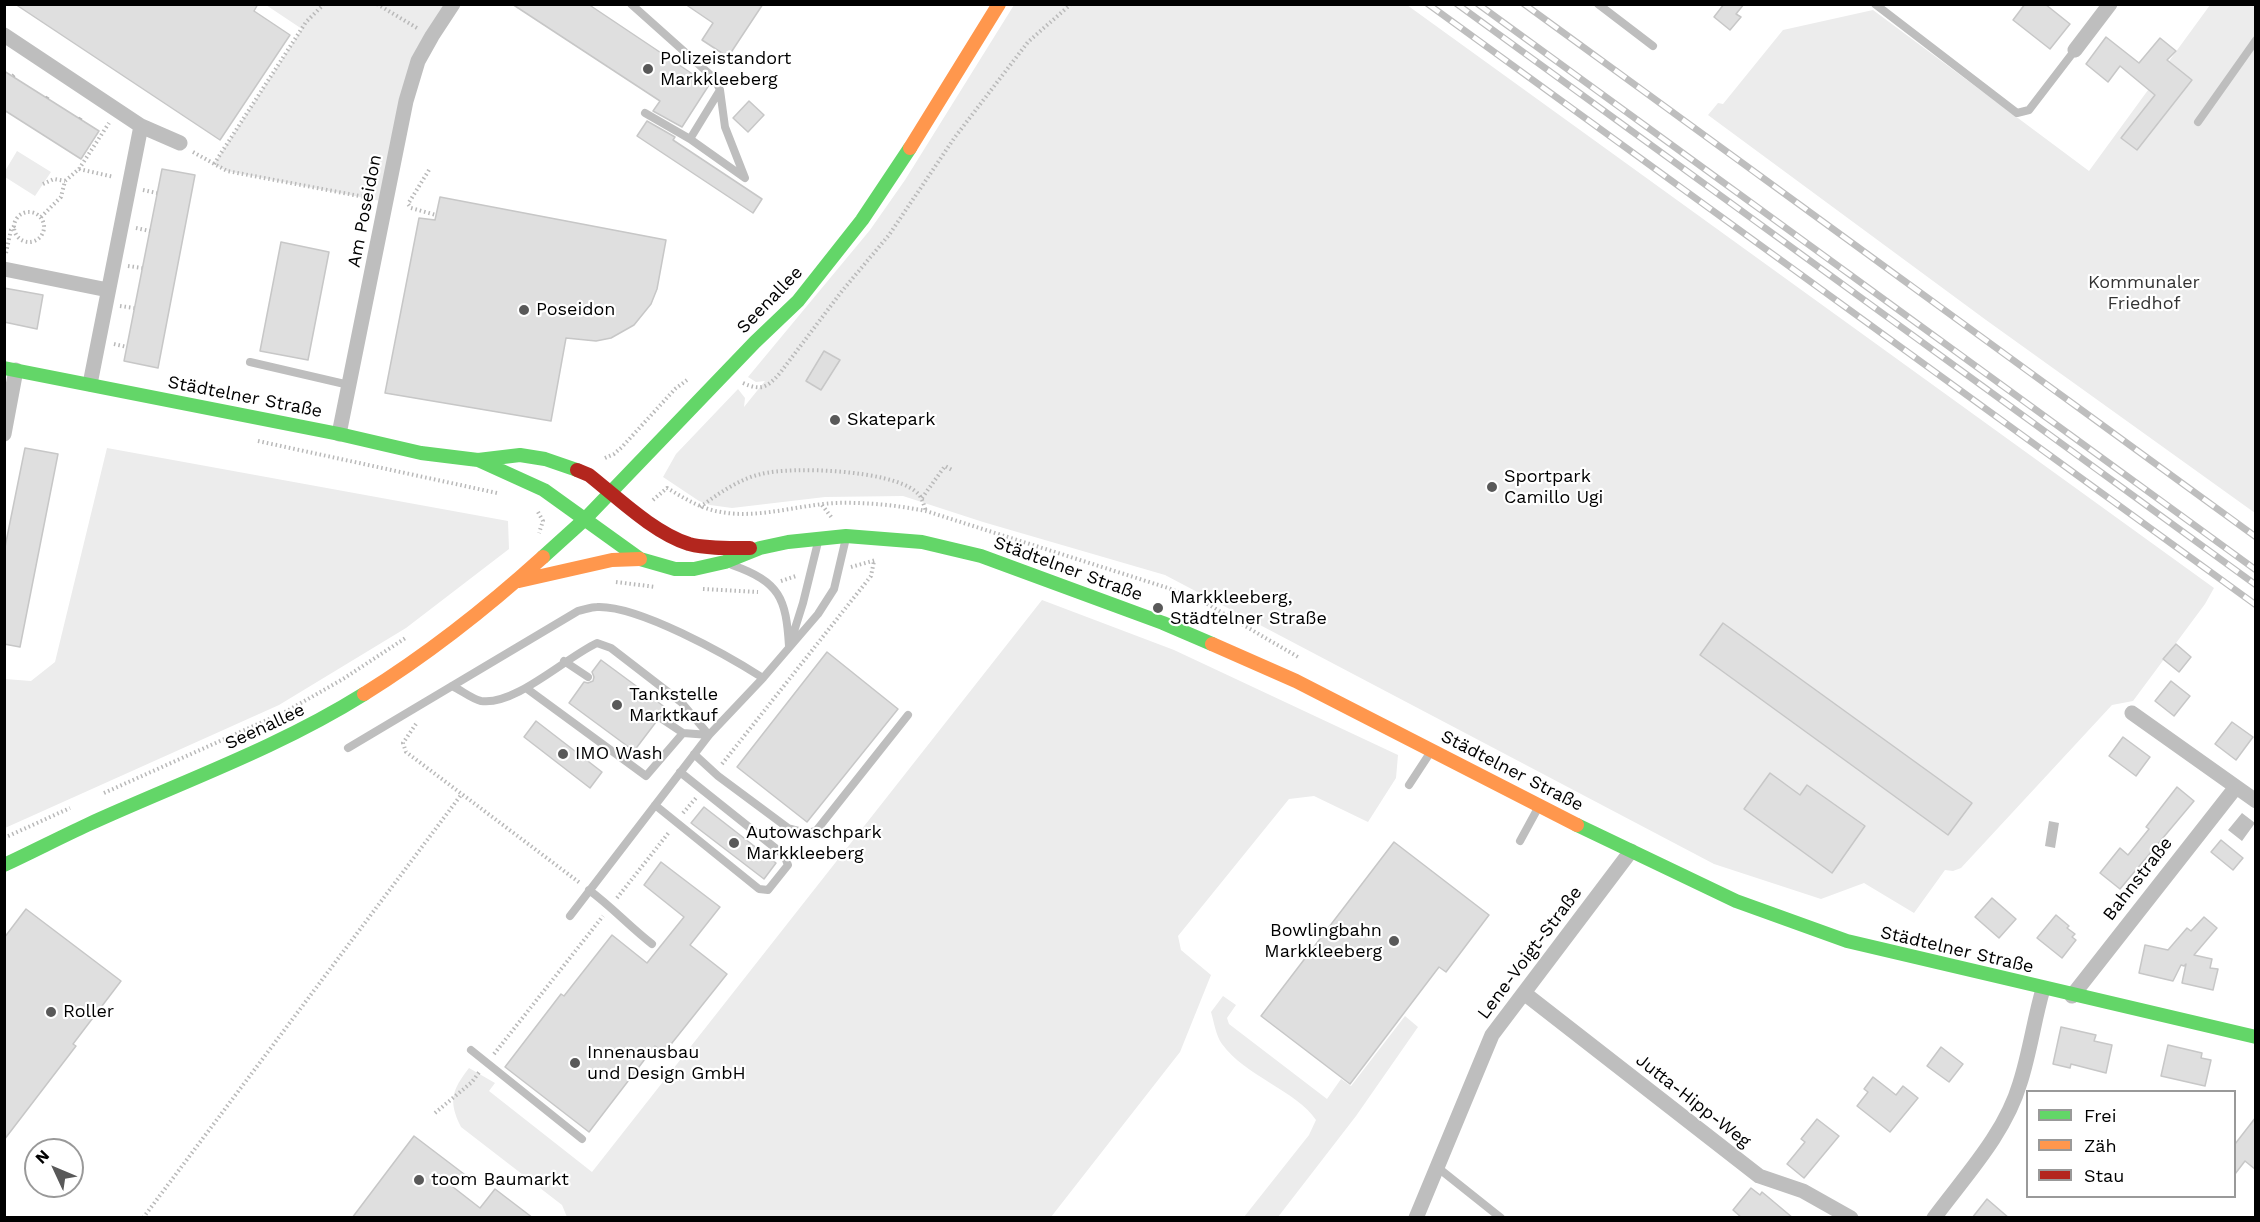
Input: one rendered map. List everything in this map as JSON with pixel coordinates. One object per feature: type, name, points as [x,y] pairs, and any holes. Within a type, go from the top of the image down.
[{"type":"street","name":"Am Poseidon","points":[[339,434],[406,101],[418,61],[453,4]]},
{"type":"street","name":"Seenallee","points":[[4,865],[87,825],[269,747],[324,719],[396,674],[518,581],[585,519],[798,301],[862,220],[895,172],[999,4]]},
{"type":"street","points":[[2075,50],[2110,4]]},
{"type":"street","points":[[4,34],[141,126],[180,143]]},
{"type":"street","points":[[90,384],[108,290],[135,185],[141,126]]},
{"type":"street","points":[[4,269],[108,290]]},
{"type":"street","points":[[4,434],[10,369]]},
{"type":"street","name":"Städtelner Straße","points":[[10,369],[339,434],[421,453],[478,460],[519,455],[545,459],[589,475],[656,527],[690,544],[722,548],[760,548],[846,536],[922,542],[981,556],[1163,623],[1296,681],[1540,807],[1736,901],[1847,941],[2072,996],[2256,1037]]},
{"type":"street","name":"Städtelner Straße","points":[[478,460],[544,490],[640,559],[675,569],[694,569],[724,562],[760,548]]},
{"type":"street","name":"Seenallee","points":[[518,581],[612,560],[640,559]]},
{"type":"street","points":[[2132,713],[2256,801]]},
{"type":"street","name":"Bahnstraße","points":[[2072,996],[2236,787]]},
{"type":"street","name":"Lene-Voigt-Straße","points":[[1416,1218],[1492,1035],[1631,851]]},
{"type":"street","points":[[1934,1218],[1983,1154],[2005,1118],[2020,1084],[2043,989]]},
{"type":"street","name":"Jutta-Hipp-Weg","points":[[1524,993],[1759,1176],[1803,1191],[1851,1218]]},
{"type":"lane","points":[[630,4],[715,79],[720,90],[725,127],[745,178],[690,140],[645,113]]},
{"type":"lane","points":[[1598,4],[1653,46]]},
{"type":"lane","points":[[1875,4],[2017,113],[2029,110],[2075,50]]},
{"type":"lane","points":[[2198,122],[2256,40]]},
{"type":"lane","points":[[690,140],[720,90]]},
{"type":"lane","points":[[250,362],[350,385]]},
{"type":"lane","points":[[570,916],[709,735],[763,678],[818,614],[834,589],[846,536]]},
{"type":"lane","points":[[789,646],[819,538]]},
{"type":"lane","points":[[724,562],[759,576],[772,586],[781,599],[787,616],[789,646]]},
{"type":"lane","points":[[348,748],[579,611],[595,607],[637,613],[734,660],[763,678]]},
{"type":"lane","points":[[452,686],[480,700],[503,700],[597,643],[611,648],[681,702],[709,735]]},
{"type":"lane","points":[[564,661],[588,678]]},
{"type":"lane","points":[[526,688],[646,776],[683,733]]},
{"type":"lane","points":[[694,754],[715,773],[788,828],[807,833],[816,831],[908,716]]},
{"type":"lane","points":[[659,717],[683,733],[709,735]]},
{"type":"lane","points":[[1409,784],[1432,750]]},
{"type":"lane","points":[[655,805],[759,889],[768,890],[788,865],[784,855],[680,772]]},
{"type":"lane","points":[[1520,841],[1540,807]]},
{"type":"lane","points":[[590,890],[652,944]]},
{"type":"lane","points":[[471,1050],[582,1139]]},
{"type":"lane","points":[[1437,1167],[1501,1218]]},
{"type":"path","points":[[214,164],[306,22],[324,4]]},
{"type":"path","points":[[376,4],[432,36]]},
{"type":"path","points":[[729,370],[743,383],[756,388],[769,385],[889,235],[955,137],[1028,42],[1071,4]]},
{"type":"path","points":[[41,217],[61,198],[65,181],[79,169],[117,109]]},
{"type":"path","points":[[180,143],[227,171],[387,202]]},
{"type":"path","points":[[79,169],[157,193]]},
{"type":"path","points":[[429,170],[408,204],[411,208],[436,215]]},
{"type":"path","points":[[43,184],[54,179],[65,181]]},
{"type":"path","points":[[4,260],[11,230],[19,216],[30,212],[41,217],[45,228],[43,234],[34,242],[22,241],[15,232],[14,226]]},
{"type":"path","points":[[133,228],[150,231]]},
{"type":"path","points":[[126,265],[142,268]]},
{"type":"path","points":[[118,305],[134,308]]},
{"type":"path","points":[[110,344],[127,347]]},
{"type":"path","points":[[605,458],[622,447],[675,389],[693,375]]},
{"type":"path","points":[[247,439],[503,494]]},
{"type":"path","points":[[922,498],[945,466],[952,470]]},
{"type":"path","points":[[699,507],[737,483],[759,474],[782,470],[873,475],[902,483],[922,498],[926,511]]},
{"type":"path","points":[[658,495],[667,488],[699,507],[722,513],[750,513],[821,505]]},
{"type":"path","points":[[537,509],[543,521],[539,535]]},
{"type":"path","points":[[840,569],[885,559]]},
{"type":"path","points":[[715,773],[871,576],[874,561]]},
{"type":"path","points":[[697,589],[763,591],[786,578],[810,572]]},
{"type":"path","points":[[611,582],[664,587]]},
{"type":"path","points":[[100,795],[287,711],[343,679],[413,633]]},
{"type":"path","points":[[419,721],[403,743],[406,752],[590,890]]},
{"type":"path","points":[[435,1113],[472,1082],[702,790]]},
{"type":"path","points":[[143,1218],[461,795]]},
{"type":"path","points":[[4,838],[79,804]]},
{"type":"green space","points":[[266,5],[453,5],[418,61],[386,202],[227,171],[214,164],[302,29]]},
{"type":"green space","name":"Sportpark Camillo Ugi","points":[[1014,5],[1407,5],[2214,588],[2205,604],[2133,701],[2112,705],[1961,868],[1953,871],[1945,870],[1914,913],[1864,883],[1821,899],[1714,864],[1165,575],[903,496],[825,497],[732,508],[699,501],[663,477],[676,454],[738,389],[745,398],[744,407],[765,381],[756,382],[748,377],[870,230],[905,180]]},
{"type":"green space","name":"Kommunaler Friedhof","points":[[2210,5],[2255,5],[2255,513],[1986,320],[1708,115],[1718,103],[1723,104],[1783,30],[1873,10],[2089,171]]},
{"type":"green space","points":[[17,151],[51,172],[35,196],[5,177],[5,171]]},
{"type":"green space","points":[[107,448],[508,521],[509,549],[406,628],[279,705],[5,828],[5,679],[31,681],[55,662]]},
{"type":"green space","points":[[1042,600],[1174,650],[1398,755],[1396,778],[1368,822],[1314,796],[1289,799],[1178,936],[1181,950],[1211,975],[1180,1052],[1051,1217],[567,1217],[562,1205],[461,1127],[453,1103],[456,1089],[469,1068],[495,1083],[489,1091],[592,1172]]},
{"type":"green space","points":[[1223,996],[1236,1005],[1227,1018],[1229,1024],[1327,1099],[1341,1079],[1351,1086],[1405,1016],[1418,1027],[1356,1116],[1278,1217],[1244,1217],[1309,1135],[1316,1120],[1297,1100],[1244,1065],[1222,1044],[1211,1012]]},
{"type":"shaded area","points":[[2242,813],[2255,823],[2242,841],[2228,830]]},
{"type":"shaded area","points":[[2049,821],[2059,823],[2055,848],[2045,846]]},
{"type":"building","points":[[15,4],[258,4],[254,11],[290,35],[220,140]]},
{"type":"building","name":"Polizeistandort Markkleeberg","points":[[512,4],[588,4],[709,85],[682,127],[653,111],[660,101]]},
{"type":"building","points":[[685,4],[763,4],[728,57],[702,40],[713,23]]},
{"type":"building","points":[[1724,4],[1744,4],[1736,14],[1741,17],[1730,30],[1714,17]]},
{"type":"building","points":[[2025,4],[2045,4],[2070,24],[2050,49],[2013,20]]},
{"type":"building","points":[[2106,37],[2139,63],[2160,38],[2176,51],[2167,60],[2192,80],[2137,150],[2121,138],[2155,95],[2120,66],[2108,82],[2086,64]]},
{"type":"building","points":[[4,71],[99,131],[81,159],[4,110]]},
{"type":"building","points":[[749,101],[764,115],[748,132],[733,118]]},
{"type":"building","points":[[647,121],[675,137],[673,140],[762,199],[753,213],[637,136]]},
{"type":"building","points":[[162,169],[195,175],[158,368],[124,361]]},
{"type":"building","name":"Poseidon","points":[[440,197],[666,240],[657,289],[651,304],[634,325],[611,338],[596,341],[566,338],[551,421],[385,393],[419,218],[435,220]]},
{"type":"building","points":[[281,242],[329,252],[308,360],[260,351]]},
{"type":"building","points":[[4,288],[43,295],[37,329],[4,322]]},
{"type":"building","points":[[824,351],[840,360],[821,390],[806,381]]},
{"type":"building","points":[[25,448],[58,454],[20,647],[4,644],[4,552]]},
{"type":"building","points":[[1723,623],[1972,803],[1948,835],[1700,655]]},
{"type":"building","points":[[2176,644],[2191,657],[2179,672],[2163,659]]},
{"type":"building","points":[[827,652],[898,709],[807,822],[737,767]]},
{"type":"building","name":"Tankstelle Marktkauf","points":[[601,660],[666,708],[663,712],[654,713],[653,717],[656,722],[634,751],[569,703],[584,682],[593,681],[592,672]]},
{"type":"building","points":[[2171,681],[2190,696],[2174,716],[2155,701]]},
{"type":"building","name":"IMO Wash","points":[[536,721],[602,772],[590,788],[524,737]]},
{"type":"building","points":[[2232,722],[2253,737],[2236,760],[2215,744]]},
{"type":"building","points":[[2123,737],[2150,757],[2136,776],[2109,756]]},
{"type":"building","points":[[1770,773],[1800,795],[1807,785],[1865,826],[1832,873],[1744,809]]},
{"type":"building","points":[[2177,787],[2194,801],[2120,889],[2100,873],[2120,848],[2128,855],[2149,829],[2146,827]]},
{"type":"building","name":"Autowaschpark Markkleeberg","points":[[704,807],[776,863],[764,879],[691,823]]},
{"type":"building","points":[[2221,840],[2243,858],[2233,870],[2211,852]]},
{"type":"building","name":"Bowlingbahn Markkleeberg","points":[[1394,842],[1489,915],[1446,972],[1439,967],[1350,1084],[1261,1016]]},
{"type":"building","points":[[661,862],[720,907],[690,945],[727,974],[664,1053],[655,1046],[589,1132],[505,1067],[561,994],[564,996],[612,935],[647,963],[684,917],[644,885]]},
{"type":"building","points":[[1992,898],[2016,919],[1999,938],[1975,917]]},
{"type":"building","name":"Roller","points":[[26,909],[121,981],[73,1044],[76,1046],[4,1140],[4,938]]},
{"type":"building","points":[[2056,915],[2069,926],[2067,928],[2075,934],[2072,937],[2076,940],[2062,958],[2037,938]]},
{"type":"building","points":[[2204,917],[2217,928],[2194,955],[2212,959],[2210,968],[2218,969],[2213,990],[2182,983],[2186,964],[2181,965],[2173,981],[2139,973],[2145,945],[2168,950],[2187,928],[2191,931]]},
{"type":"building","points":[[2061,1027],[2096,1035],[2094,1041],[2112,1045],[2106,1073],[2071,1064],[2070,1068],[2053,1064]]},
{"type":"building","points":[[2168,1045],[2202,1053],[2201,1058],[2211,1060],[2205,1086],[2161,1076]]},
{"type":"building","points":[[1941,1047],[1963,1064],[1949,1082],[1927,1066]]},
{"type":"building","points":[[1873,1077],[1896,1095],[1903,1086],[1918,1098],[1890,1132],[1857,1106],[1868,1092],[1864,1089]]},
{"type":"building","points":[[2256,1117],[2256,1170],[2245,1161],[2236,1173],[2236,1143]]},
{"type":"building","points":[[1817,1119],[1839,1136],[1804,1178],[1787,1164],[1805,1142],[1801,1139]]},
{"type":"building","name":"toom Baumarkt","points":[[414,1136],[464,1174],[453,1187],[480,1208],[495,1189],[533,1218],[352,1218]]},
{"type":"building","points":[[1751,1188],[1760,1195],[1762,1192],[1793,1218],[1742,1218],[1733,1210]]},
{"type":"building","points":[[1987,1199],[2009,1218],[1972,1218]]},
{"type":"railway","points":[[1428,4],[2256,605]]},
{"type":"railway","points":[[1457,4],[2256,585]]},
{"type":"railway","points":[[1478,4],[2256,570]]},
{"type":"railway","points":[[1524,4],[2256,537]]},
{"type":"traffic: fast","points":[[543,557],[585,519],[755,342],[798,301],[862,220],[910,148]]},
{"type":"traffic: fast","points":[[4,368],[339,434],[421,453],[478,460],[520,455],[545,459],[577,470]]},
{"type":"traffic: fast","points":[[478,460],[544,490],[640,559],[675,569],[694,569],[725,562],[760,548],[788,542],[846,536],[922,542],[981,556],[1163,623],[1212,644]]},
{"type":"traffic: fast","points":[[4,865],[87,825],[297,732],[364,694]]},
{"type":"traffic: fast","points":[[1577,825],[1736,901],[1847,941],[2256,1037]]},
{"type":"traffic: slow","points":[[910,148],[999,4]]},
{"type":"traffic: slow","points":[[364,694],[457,629],[543,557]]},
{"type":"traffic: slow","points":[[519,581],[612,560],[640,559]]},
{"type":"traffic: slow","points":[[1212,644],[1296,681],[1577,825]]},
{"type":"traffic: jam","points":[[577,470],[589,475],[637,514],[676,539],[704,547],[750,548]]},
{"type":"place","name":"Polizeistandort Markkleeberg","points":[[648,69]]},
{"type":"place","name":"Poseidon","points":[[524,310]]},
{"type":"place","name":"Skatepark","points":[[835,420]]},
{"type":"place","name":"Sportpark Camillo Ugi","points":[[1492,487]]},
{"type":"place","name":"Markkleeberg, Städtelner Straße","points":[[1158,608]]},
{"type":"place","name":"Tankstelle Marktkauf","points":[[617,705]]},
{"type":"place","name":"IMO Wash","points":[[563,754]]},
{"type":"place","name":"Autowaschpark Markkleeberg","points":[[734,843]]},
{"type":"place","name":"Bowlingbahn Markkleeberg","points":[[1394,941]]},
{"type":"place","name":"Roller","points":[[51,1012]]},
{"type":"place","name":"Innenausbau und Design GmbH","points":[[575,1063]]},
{"type":"place","name":"toom Baumarkt","points":[[419,1180]]}]
